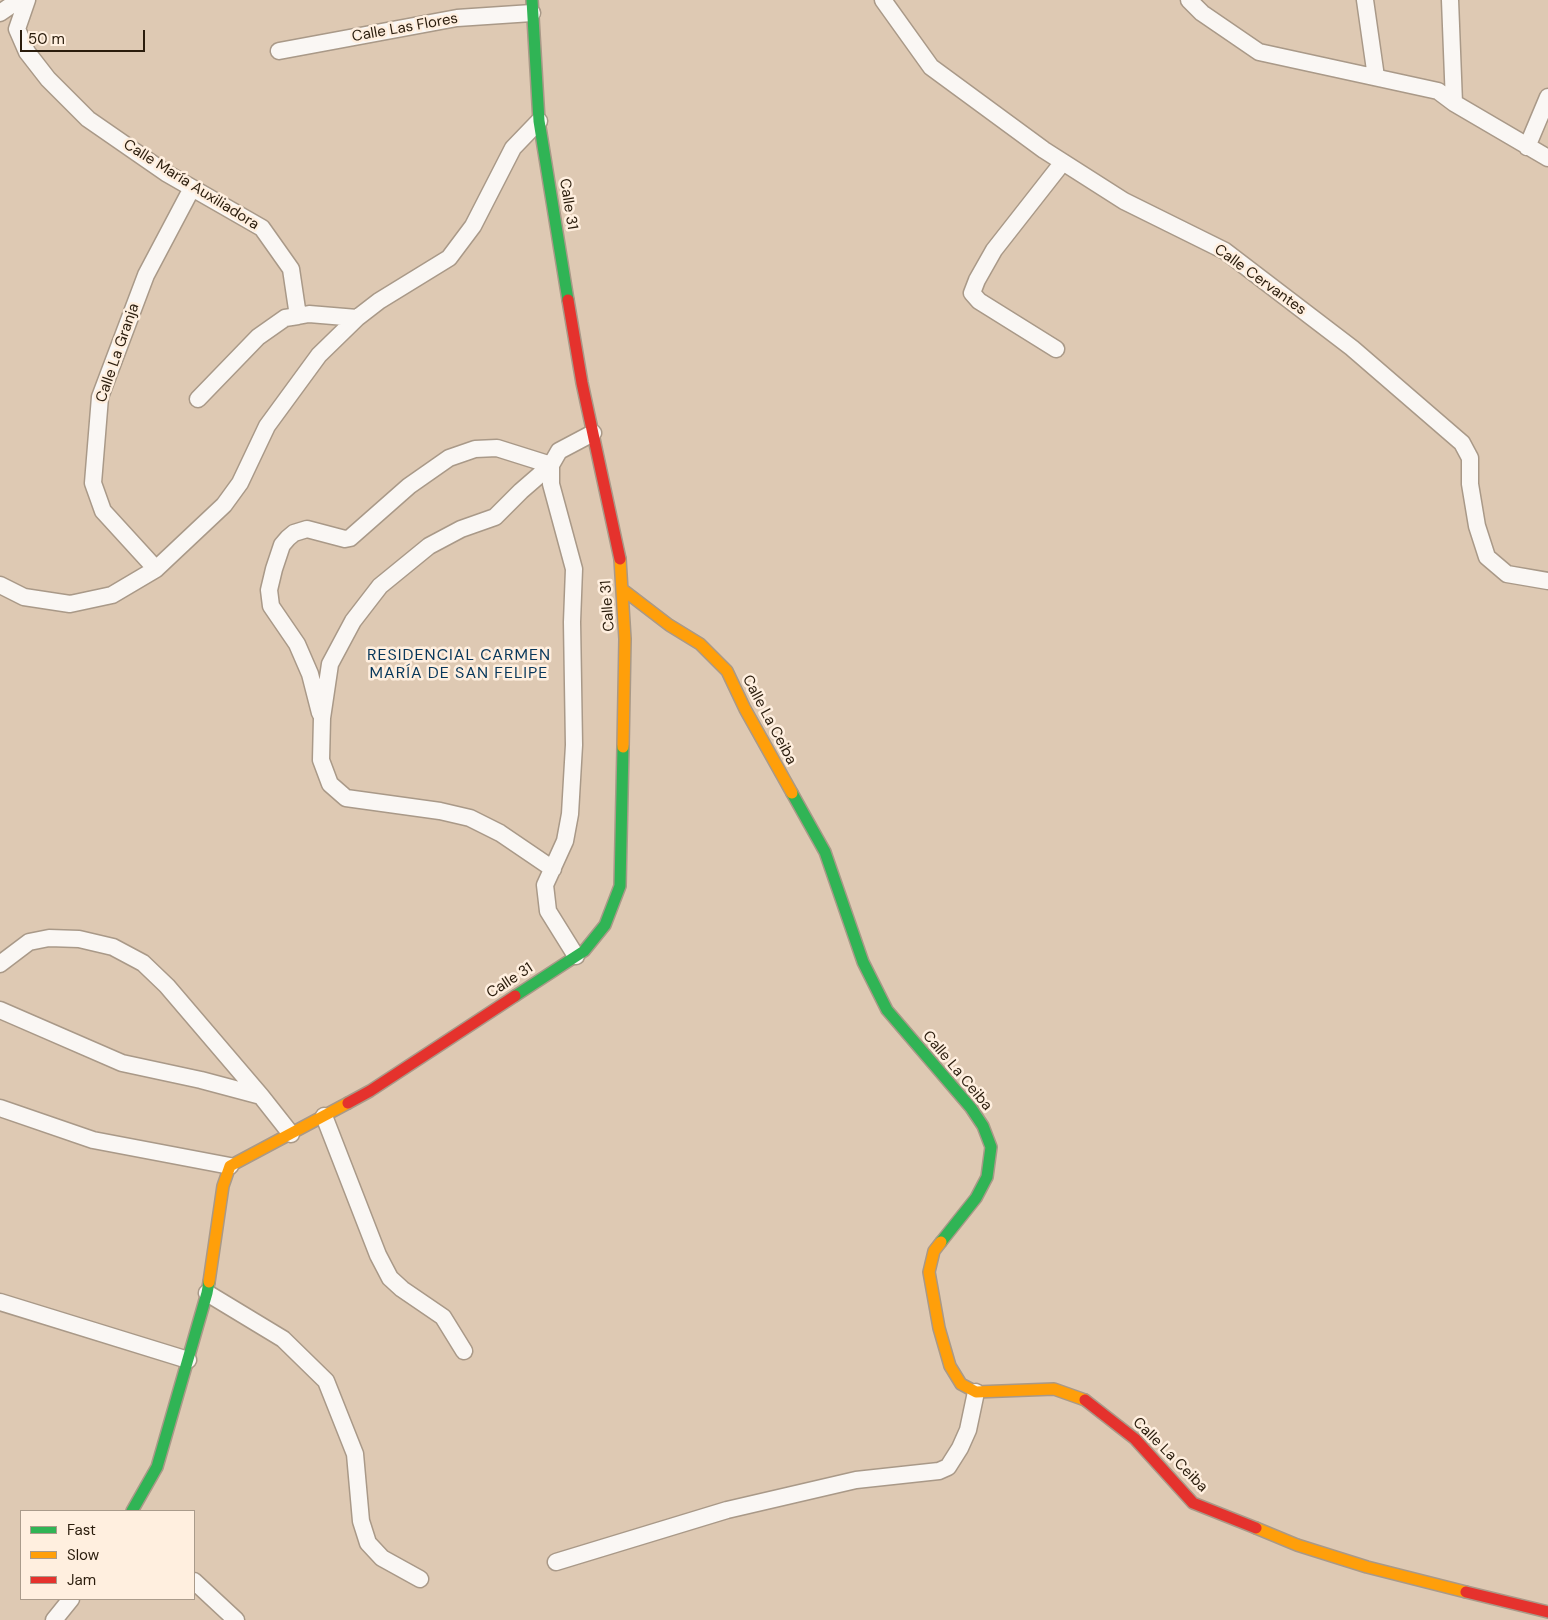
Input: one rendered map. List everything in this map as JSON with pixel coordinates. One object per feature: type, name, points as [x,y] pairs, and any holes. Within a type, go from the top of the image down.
[{"type":"street","points":[[0,13],[19,0]]},
{"type":"street","name":"Calle María Auxiliadora","points":[[27,0],[17,29],[27,52],[48,79],[88,119],[166,173],[262,228],[291,268],[298,316]]},
{"type":"street","name":"Calle Cervantes","points":[[883,0],[932,67],[1044,150],[1124,201],[1225,251],[1352,348],[1462,443],[1470,458],[1470,484],[1477,526],[1487,557],[1507,574],[1548,582]]},
{"type":"street","points":[[1189,0],[1202,13],[1259,52],[1438,91],[1454,103],[1548,158]]},
{"type":"street","points":[[1365,0],[1376,77]]},
{"type":"street","points":[[1450,0],[1454,103]]},
{"type":"street","name":"Calle Las Flores","points":[[279,51],[457,18],[532,7]]},
{"type":"street","name":"Calle 31","points":[[230,1166],[370,1092],[584,951],[606,925],[620,886],[626,639],[621,561],[582,383],[540,120],[532,7]]},
{"type":"street","points":[[1527,147],[1548,97]]},
{"type":"street","points":[[0,585],[24,597],[70,604],[112,595],[156,569],[224,505],[240,483],[267,426],[319,355],[357,318],[379,301],[449,258],[473,226],[513,148],[540,120]]},
{"type":"street","points":[[1056,350],[979,301],[972,293],[994,250],[1063,162]]},
{"type":"street","name":"Calle La Granja","points":[[156,569],[103,511],[93,483],[100,397],[146,274],[192,188]]},
{"type":"street","points":[[198,400],[258,337],[285,318],[309,314],[357,318]]},
{"type":"street","points":[[553,869],[500,833],[470,818],[440,811],[346,798],[330,784],[321,760],[322,718],[330,664],[353,621],[380,586],[429,546],[461,529],[495,517],[551,465],[559,451],[593,434]]},
{"type":"street","points":[[322,718],[310,674],[297,644],[272,606],[269,590],[282,545],[288,538],[294,533],[307,530],[345,539],[350,538],[409,486],[450,458],[475,449],[497,448],[551,465]]},
{"type":"street","points":[[551,465],[551,484],[574,569],[572,622],[574,745],[570,814],[565,841],[545,885],[548,911],[576,956]]},
{"type":"street","name":"Calle La Ceiba","points":[[622,588],[669,625],[700,644],[727,671],[745,709],[825,852],[864,962],[887,1010],[971,1108],[983,1126],[991,1148],[987,1177],[976,1198],[934,1251],[929,1272],[939,1328],[950,1366],[961,1384],[976,1392],[1054,1389],[1085,1400],[1135,1438],[1193,1503],[1324,1554],[1367,1567],[1548,1612]]},
{"type":"street","points":[[0,964],[30,942],[49,938],[79,939],[113,947],[143,962],[261,1096],[291,1134]]},
{"type":"street","points":[[0,1010],[122,1063],[201,1080],[261,1096]]},
{"type":"street","points":[[0,1108],[93,1140],[230,1166],[223,1186],[207,1293],[157,1467],[133,1510]]},
{"type":"street","points":[[324,1116],[378,1255],[390,1278],[402,1289],[443,1317],[464,1351]]},
{"type":"street","points":[[207,1293],[283,1339],[326,1381],[355,1454],[361,1521],[368,1543],[382,1558],[420,1579]]},
{"type":"street","points":[[0,1302],[188,1360]]},
{"type":"street","points":[[556,1562],[727,1510],[856,1480],[939,1471],[948,1467],[960,1448],[968,1430],[976,1392]]},
{"type":"street","points":[[195,1582],[236,1620]]},
{"type":"street","points":[[54,1620],[70,1600]]},
{"type":"traffic: fast","points":[[532,0],[539,121],[568,300]]},
{"type":"traffic: fast","points":[[515,996],[584,951],[605,925],[620,886],[623,747]]},
{"type":"traffic: fast","points":[[792,793],[825,852],[863,962],[887,1010],[971,1108],[983,1126],[991,1147],[987,1177],[976,1198],[941,1242]]},
{"type":"traffic: fast","points":[[133,1510],[157,1467],[209,1282]]},
{"type":"traffic: slow","points":[[620,559],[625,639],[623,747]]},
{"type":"traffic: slow","points":[[622,589],[669,625],[700,644],[727,671],[745,709],[792,793]]},
{"type":"traffic: slow","points":[[209,1282],[223,1186],[230,1166],[348,1103]]},
{"type":"traffic: slow","points":[[941,1242],[934,1251],[929,1272],[939,1328],[950,1366],[961,1384],[976,1392],[1054,1389],[1085,1400]]},
{"type":"traffic: slow","points":[[1256,1528],[1297,1545],[1367,1567],[1466,1592]]},
{"type":"traffic: jam","points":[[568,300],[582,383],[620,559]]},
{"type":"traffic: jam","points":[[348,1103],[370,1091],[515,996]]},
{"type":"traffic: jam","points":[[1085,1400],[1135,1439],[1193,1503],[1256,1528]]},
{"type":"traffic: jam","points":[[1466,1592],[1548,1612]]},
{"type":"district","name":"RESIDENCIAL CARMEN MARÍA DE SAN FELIPE","points":[[459,665]]}]
